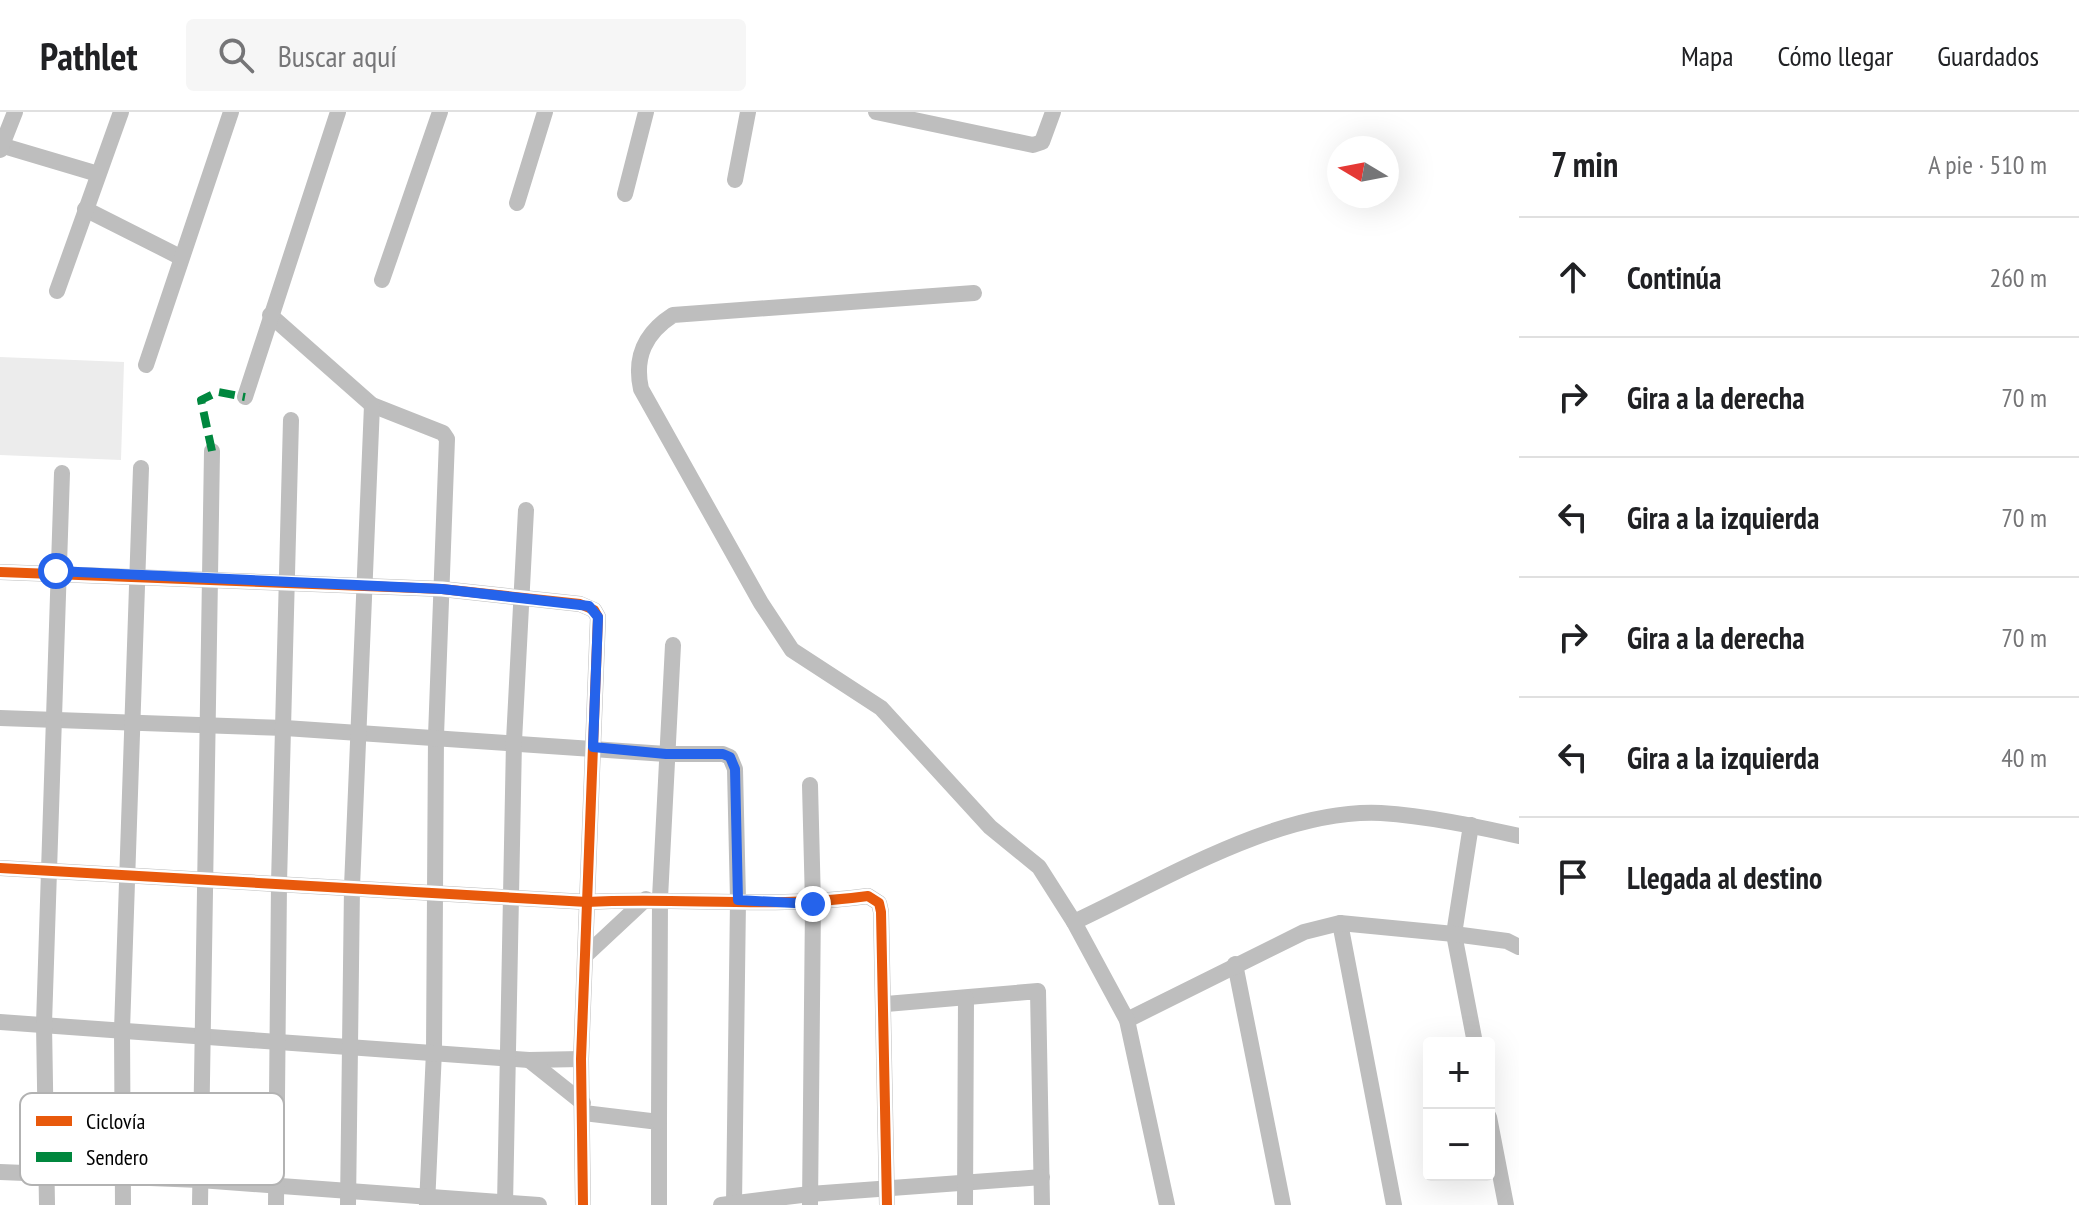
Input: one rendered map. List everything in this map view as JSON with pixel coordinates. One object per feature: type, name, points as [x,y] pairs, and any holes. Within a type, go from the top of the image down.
[{"type":"street","points":[[15,112],[1,146],[98,174]]},
{"type":"street","points":[[57,291],[121,112]]},
{"type":"street","points":[[146,365],[231,112]]},
{"type":"street","points":[[245,397],[338,112]]},
{"type":"street","points":[[382,280],[440,112]]},
{"type":"street","points":[[517,203],[545,112]]},
{"type":"street","points":[[625,194],[646,112]]},
{"type":"street","points":[[735,180],[748,112]]},
{"type":"street","points":[[876,112],[950,119],[1033,145],[1042,142],[1053,112]]},
{"type":"street","points":[[85,209],[180,257]]},
{"type":"street","points":[[974,293],[673,315],[656,327],[643,345],[636,367],[641,389],[761,603],[792,650],[881,708],[990,827],[1039,867],[1074,922],[1127,1020],[1167,1205]]},
{"type":"street","points":[[270,315],[372,405],[443,433],[447,439],[436,736],[434,1051],[427,1201]]},
{"type":"street","points":[[348,1199],[352,887],[372,405]]},
{"type":"street","points":[[278,1093],[279,883],[291,420]]},
{"type":"street","points":[[201,1093],[212,451]]},
{"type":"street","points":[[123,1093],[122,1030],[141,468]]},
{"type":"street","points":[[45,1093],[47,871],[62,473]]},
{"type":"street","points":[[505,1204],[514,741],[526,510]]},
{"type":"street","points":[[0,572],[56,571],[442,589],[589,606],[598,617],[581,1059],[583,1205]]},
{"type":"street","points":[[659,1205],[653,898],[673,645]]},
{"type":"street","points":[[0,718],[436,736],[666,754],[723,754],[730,757],[735,769],[738,900],[730,1204],[887,1197],[965,1184],[1042,1177]]},
{"type":"street","points":[[810,785],[813,904],[810,1200]]},
{"type":"street","points":[[1074,922],[1264,833],[1321,818],[1380,813],[1471,825],[1519,836]]},
{"type":"street","points":[[1471,825],[1454,934],[1474,1037]]},
{"type":"street","points":[[0,868],[587,902],[653,898],[813,904],[868,896],[879,903],[886,1004],[887,1197]]},
{"type":"street","points":[[586,955],[653,898]]},
{"type":"street","points":[[1127,1020],[1304,932],[1340,923],[1507,941],[1519,947]]},
{"type":"street","points":[[1340,923],[1394,1205]]},
{"type":"street","points":[[1235,964],[1283,1205]]},
{"type":"street","points":[[886,1004],[1038,991],[1042,1205]]},
{"type":"street","points":[[965,1205],[966,998]]},
{"type":"street","points":[[0,1022],[529,1060],[581,1059]]},
{"type":"street","points":[[529,1060],[583,1108],[659,1122]]},
{"type":"street","points":[[1495,1148],[1506,1205]]},
{"type":"street","points":[[0,1172],[20,1173]]},
{"type":"street","points":[[123,1205],[124,1185]]},
{"type":"street","points":[[224,1185],[276,1196],[539,1205]]},
{"type":"shaded area","points":[[0,357],[124,362],[121,460],[0,455]]},
{"type":"marked path","points":[[212,451],[201,400],[218,392],[245,397]]},
{"type":"cycle path","points":[[0,572],[442,589],[580,604],[594,610],[598,617],[581,1059],[583,1205]]},
{"type":"cycle path","points":[[0,868],[587,902],[798,902],[868,896],[879,903],[881,912],[887,1205]]},
{"type":"route","points":[[56,571],[442,589],[589,606],[598,617],[593,747],[666,754],[723,754],[730,757],[735,769],[738,900],[813,904]]}]
